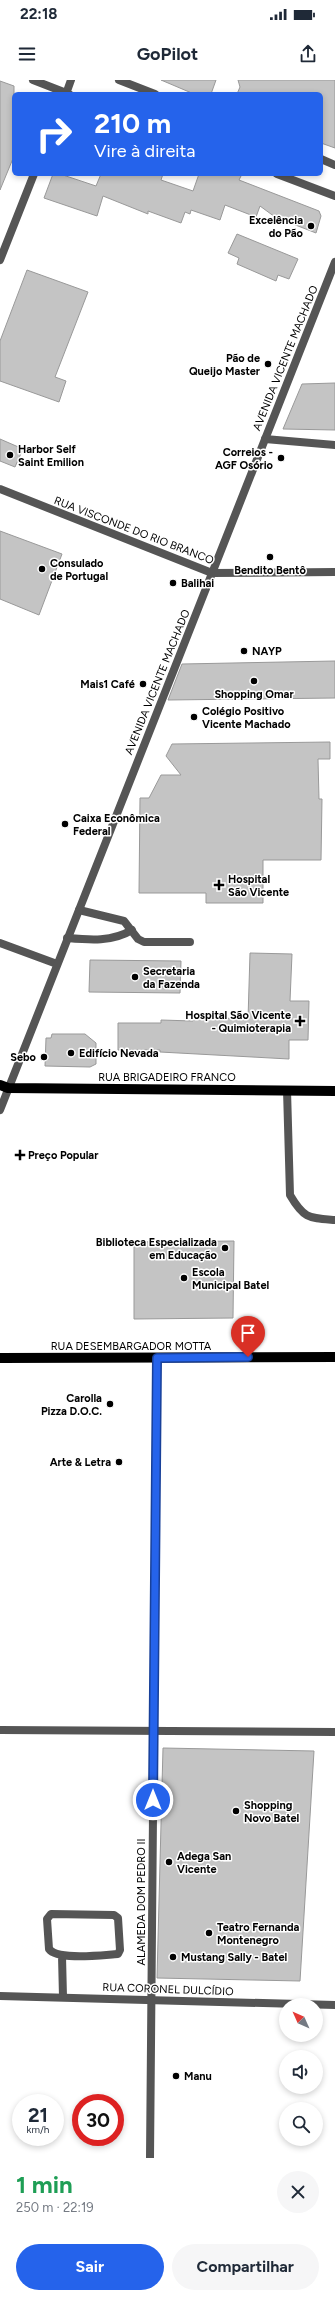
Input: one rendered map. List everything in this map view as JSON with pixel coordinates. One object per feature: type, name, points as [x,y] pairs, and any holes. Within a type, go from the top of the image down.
[{"type":"main road","name":"RUA BRIGADEIRO FRANCO","points":[[4,1087],[335,1091]]},
{"type":"main road","name":"RUA DESEMBARGADOR MOTTA","points":[[0,1358],[335,1357]]},
{"type":"street","points":[[33,80],[62,92]]},
{"type":"street","points":[[68,92],[71,80]]},
{"type":"street","points":[[119,80],[150,92]]},
{"type":"street","points":[[323,160],[335,165]]},
{"type":"street","points":[[0,260],[33,176]]},
{"type":"street","points":[[282,176],[335,196]]},
{"type":"street","name":"AVENIDA VICENTE MACHADO","points":[[0,1110],[4,1087],[68,938],[335,262]]},
{"type":"street","points":[[265,439],[335,445]]},
{"type":"street","name":"RUA VISCONDE DO RIO BRANCO","points":[[0,489],[212,573],[335,572]]},
{"type":"street","points":[[79,910],[124,921],[138,939],[144,942],[190,942]]},
{"type":"street","points":[[68,938],[114,938],[121,937],[132,930]]},
{"type":"street","points":[[0,943],[57,964]]},
{"type":"street","points":[[288,1090],[290,1195],[297,1207],[309,1218],[335,1220]]},
{"type":"street","name":"ALAMEDA DOM PEDRO II","points":[[150,2158],[157,1358]]},
{"type":"street","points":[[0,1730],[335,1732]]},
{"type":"street","points":[[51,1914],[114,1915],[118,1918],[120,1950],[118,1954],[62,1956],[51,1952],[49,1949],[47,1919],[51,1914]]},
{"type":"street","points":[[62,1956],[63,1998]]},
{"type":"street","name":"RUA CORONEL DULCÍDIO","points":[[0,1996],[335,2005]]},
{"type":"building","points":[[161,80],[216,80],[212,92],[189,92]]},
{"type":"building","points":[[238,80],[335,80],[335,148],[323,144],[323,92],[238,92],[240,87]]},
{"type":"building","points":[[0,81],[14,86],[14,92],[12,92],[12,161],[0,190]]},
{"type":"building","points":[[52,176],[66,176],[96,186],[100,176],[162,176],[161,180],[193,191],[198,176],[241,176],[239,180],[319,211],[321,216],[316,233],[275,217],[260,206],[256,217],[225,205],[220,220],[191,210],[190,214],[185,212],[181,223],[148,211],[148,214],[103,196],[97,216],[44,198]]},
{"type":"building","points":[[237,234],[298,259],[289,279],[278,275],[276,281],[237,264],[239,258],[228,253]]},
{"type":"building","points":[[27,270],[88,292],[55,377],[66,381],[59,402],[0,381],[0,341]]},
{"type":"building","points":[[335,383],[335,430],[283,429],[302,384]]},
{"type":"building","name":"Harbor Self Saint Emilion","points":[[0,439],[23,449],[15,467],[0,461]]},
{"type":"building","points":[[0,531],[62,554],[39,615],[0,599]]},
{"type":"building","name":"Shopping Omar","points":[[335,661],[335,698],[168,700],[182,664]]},
{"type":"building","name":"Hospital São Vicente","points":[[330,742],[330,759],[318,759],[319,799],[322,799],[321,860],[263,860],[263,903],[206,903],[206,893],[139,893],[140,798],[149,798],[161,775],[181,775],[166,756],[172,744]]},
{"type":"building","points":[[250,953],[292,954],[290,1001],[309,1001],[308,1040],[289,1040],[289,1059],[160,1052],[160,1050],[118,1050],[118,1023],[161,1023],[161,1020],[193,1021],[193,1017],[248,1019]]},
{"type":"building","name":"Secretaria da Fazenda","points":[[90,960],[181,961],[180,993],[89,992]]},
{"type":"building","name":"Edifício Nevada","points":[[52,1034],[85,1034],[96,1043],[96,1064],[90,1067],[45,1066],[46,1038],[51,1038]]},
{"type":"building","name":"Escola Municipal Batel","points":[[234,1241],[233,1318],[134,1319],[134,1242]]},
{"type":"building","name":"Shopping Novo Batel","points":[[163,1748],[314,1751],[300,1981],[157,1978]]},
{"type":"place","name":"Excelência do Pão","points":[[311,226]]},
{"type":"place","name":"Pão de Queijo Master","points":[[268,364]]},
{"type":"place","name":"Harbor Self Saint Emilion","points":[[10,455]]},
{"type":"place","name":"Correios - AGF Osório","points":[[281,458]]},
{"type":"place","name":"Bendito Bentô","points":[[270,557]]},
{"type":"place","name":"Consulado de Portugal","points":[[42,569]]},
{"type":"place","name":"Balihai","points":[[173,583]]},
{"type":"place","name":"NAYP","points":[[244,651]]},
{"type":"place","name":"Shopping Omar","points":[[254,681]]},
{"type":"place","name":"Mais1 Café","points":[[143,684]]},
{"type":"place","name":"Colégio Positivo Vicente Machado","points":[[194,717]]},
{"type":"place","name":"Caixa Econômica Federal","points":[[65,824]]},
{"type":"place","name":"Hospital São Vicente","points":[[219,885]]},
{"type":"place","name":"Secretaria da Fazenda","points":[[135,977]]},
{"type":"place","name":"Hospital São Vicente - Quimioterapia","points":[[300,1021]]},
{"type":"place","name":"Edifício Nevada","points":[[71,1053]]},
{"type":"place","name":"Sebo","points":[[44,1057]]},
{"type":"place","name":"Preço Popular","points":[[20,1155]]},
{"type":"place","name":"Biblioteca Especializada em Educação","points":[[225,1248]]},
{"type":"place","name":"Escola Municipal Batel","points":[[184,1278]]},
{"type":"place","name":"Carolla Pizza D.O.C.","points":[[110,1404]]},
{"type":"place","name":"Arte & Letra","points":[[119,1462]]},
{"type":"place","name":"Shopping Novo Batel","points":[[236,1811]]},
{"type":"place","name":"Adega San Vicente","points":[[169,1862]]},
{"type":"place","name":"Teatro Fernanda Montenegro","points":[[209,1933]]},
{"type":"place","name":"Mustang Sally - Batel","points":[[173,1957]]},
{"type":"place","name":"Manu","points":[[176,2076]]},
{"type":"route","points":[[153,1800],[157,1358],[248,1357]]}]
